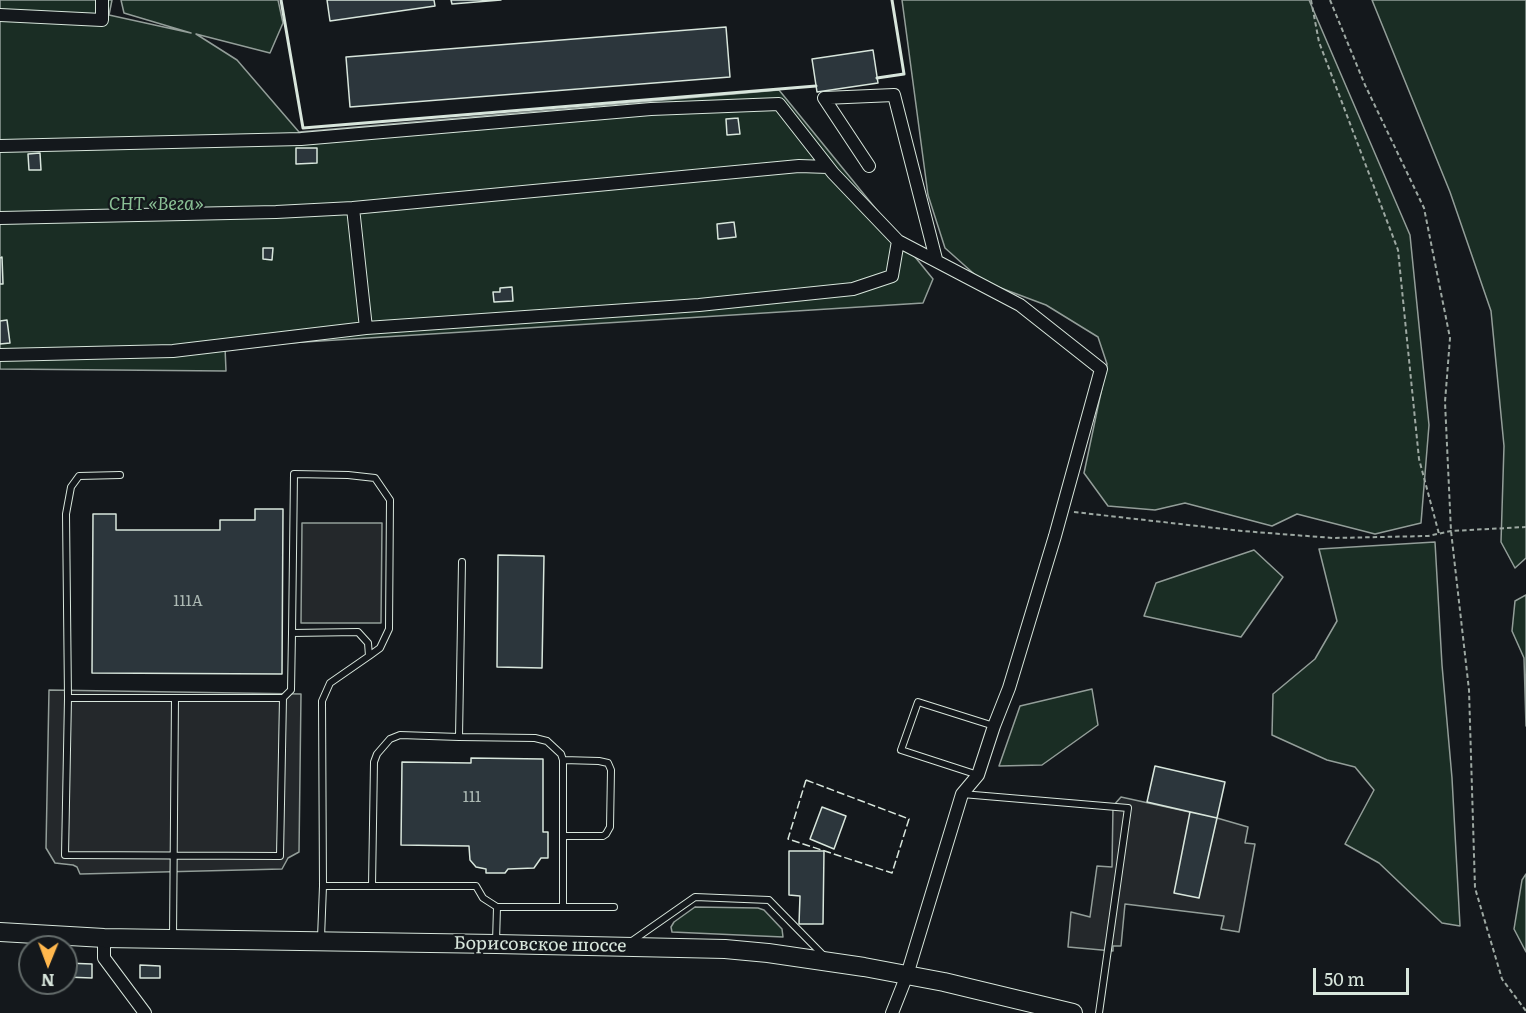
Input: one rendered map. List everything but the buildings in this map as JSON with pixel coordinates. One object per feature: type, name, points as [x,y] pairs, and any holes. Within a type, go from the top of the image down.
[{"type":"main road","name":"Борисовское шоссе","points":[[0,932],[104,938],[725,950],[829,961],[907,975],[1073,1013]]},
{"type":"street","points":[[0,15],[102,20],[102,0]]},
{"type":"street","points":[[869,166],[824,98],[894,95],[936,259]]},
{"type":"street","points":[[0,146],[301,139],[651,109],[780,104],[828,167],[898,241],[1020,304],[1101,369],[1009,688],[978,775],[962,794],[907,975],[892,1013]]},
{"type":"street","points":[[0,219],[353,208],[799,166],[828,167]]},
{"type":"street","points":[[353,208],[366,328]]},
{"type":"street","points":[[0,356],[173,351],[366,328],[699,305],[853,289],[892,276],[898,241]]},
{"type":"street","points":[[104,938],[104,958],[145,1013]]},
{"type":"lane","points":[[120,475],[79,477],[71,487],[66,514],[68,698],[65,855],[280,856],[283,699],[291,690],[294,474],[375,478],[390,500],[390,629],[381,648],[330,683],[322,701],[321,941]]},
{"type":"lane","points":[[459,737],[462,562]]},
{"type":"lane","points":[[292,633],[358,632],[369,643],[369,656]]},
{"type":"lane","points":[[68,698],[283,699]]},
{"type":"lane","points":[[173,939],[175,698]]},
{"type":"lane","points":[[978,775],[901,750],[918,702],[994,726]]},
{"type":"lane","points":[[372,886],[374,762],[377,754],[390,739],[400,735],[535,738],[547,741],[555,747],[563,760],[563,907]]},
{"type":"lane","points":[[563,760],[599,761],[608,763],[611,770],[610,827],[606,834],[603,836],[563,836]]},
{"type":"lane","points":[[962,794],[1128,808],[1099,1013]]},
{"type":"lane","points":[[323,886],[476,886],[483,898],[496,907],[614,907]]},
{"type":"lane","points":[[624,947],[695,897],[769,900],[829,961]]},
{"type":"lane","points":[[496,907],[496,944]]},
{"type":"path","points":[[1311,0],[1318,42],[1398,250],[1419,459],[1439,534]]},
{"type":"path","points":[[1330,0],[1365,85],[1424,208],[1450,338],[1445,402],[1451,531],[1469,690],[1475,888],[1502,979],[1526,1011]]},
{"type":"path","points":[[1062,510],[1242,531],[1333,538],[1428,536],[1451,531],[1526,527]]},
{"type":"green space","name":"СНТ «Вега»","points":[[0,0],[112,0],[109,15],[191,33],[124,13],[121,0],[278,0],[283,23],[270,53],[196,34],[237,60],[299,132],[779,90],[933,279],[923,303],[225,347],[226,371],[0,369]]},
{"type":"green space","points":[[902,0],[1309,0],[1410,235],[1429,425],[1421,523],[1375,534],[1297,514],[1272,526],[1185,503],[1155,510],[1108,506],[1084,473],[1107,364],[1098,337],[1046,305],[982,281],[945,248],[928,195]]},
{"type":"green space","points":[[1372,0],[1526,0],[1526,558],[1515,568],[1501,542],[1504,446],[1491,311],[1450,192]]},
{"type":"green space","points":[[1435,542],[1460,926],[1442,923],[1379,863],[1345,844],[1374,790],[1355,767],[1327,760],[1272,735],[1273,694],[1315,659],[1337,621],[1319,549]]},
{"type":"green space","points":[[1254,550],[1283,577],[1241,637],[1144,616],[1156,583]]},
{"type":"green space","points":[[1526,595],[1526,726],[1524,658],[1512,631],[1515,601]]},
{"type":"green space","points":[[1092,689],[1098,725],[1042,765],[999,766],[1020,706]]},
{"type":"green space","points":[[1526,874],[1526,952],[1514,929],[1522,880]]},
{"type":"green space","points":[[695,907],[764,910],[782,929],[783,937],[672,932],[671,927],[674,922]]},
{"type":"shaded area","points":[[302,523],[382,523],[381,623],[301,623]]},
{"type":"shaded area","points":[[49,690],[301,694],[299,852],[288,858],[282,869],[80,874],[77,867],[73,865],[55,863],[46,848]]},
{"type":"shaded area","points":[[1121,797],[1248,827],[1245,843],[1255,844],[1239,932],[1221,929],[1224,916],[1125,904],[1121,946],[1113,946],[1113,951],[1068,947],[1071,912],[1090,917],[1097,866],[1112,867],[1113,806]]},
{"type":"fence","points":[[806,780],[909,819],[892,873],[788,839],[806,780]]},
{"type":"wall","points":[[281,0],[303,128],[816,86]]},
{"type":"wall","points":[[877,78],[904,74],[892,0]]}]
